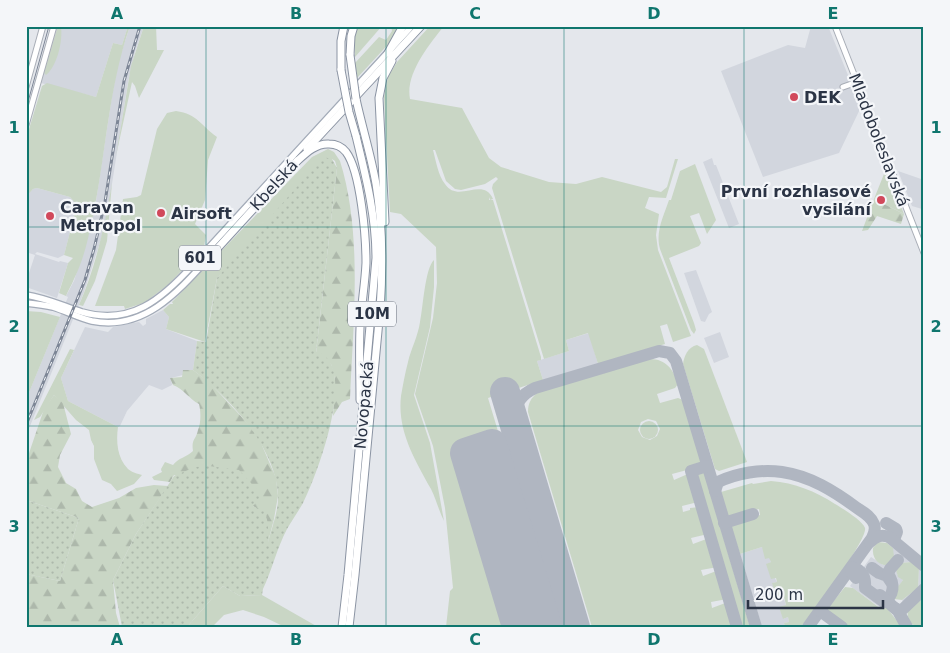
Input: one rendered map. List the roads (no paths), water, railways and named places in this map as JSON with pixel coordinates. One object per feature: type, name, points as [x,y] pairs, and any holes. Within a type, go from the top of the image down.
[{"type":"highway","name":"Novopacká","points":[[342,627],[376,258],[374,217],[343,86],[340,51],[344,26]]},
{"type":"highway","name":"10M","points":[[354,26],[350,49],[352,80],[372,164],[380,218],[382,268]]},
{"type":"highway","points":[[388,53],[403,26]]},
{"type":"highway","name":"Kbelská","points":[[215,251],[421,26]]},
{"type":"highway","name":"10M","points":[[382,268],[385,232],[379,93],[387,70],[402,47]]},
{"type":"highway","name":"10M","points":[[294,164],[316,147],[328,144],[337,145],[348,156],[358,189],[364,221],[366,262],[360,333],[360,446]]},
{"type":"highway","name":"Novopacká","points":[[349,627],[380,310],[382,268]]},
{"type":"main road","points":[[26,87],[43,26]]},
{"type":"main road","points":[[26,125],[54,26]]},
{"type":"main road","name":"Kbelská","points":[[26,295],[46,299],[82,312],[101,315],[131,312],[156,300],[179,280],[412,26]]},
{"type":"main road","name":"Mladoboleslavská","points":[[836,26],[924,253]]},
{"type":"main road","points":[[843,87],[857,82]]},
{"type":"main road","name":"Kbelská","points":[[26,303],[54,308],[81,318],[100,322],[132,319],[149,313],[165,303],[215,251]]},
{"type":"tram line","points":[[26,109],[49,26]]},
{"type":"railway","points":[[26,425],[85,280],[94,249],[105,202],[124,81],[140,26]]},
{"type":"place","name":"DEK","points":[[794,97]]},
{"type":"place","name":"První rozhlasové vysilání","points":[[881,200]]},
{"type":"place","name":"Airsoft","points":[[161,213]]},
{"type":"place","name":"Caravan Metropol","points":[[50,216]]}]
